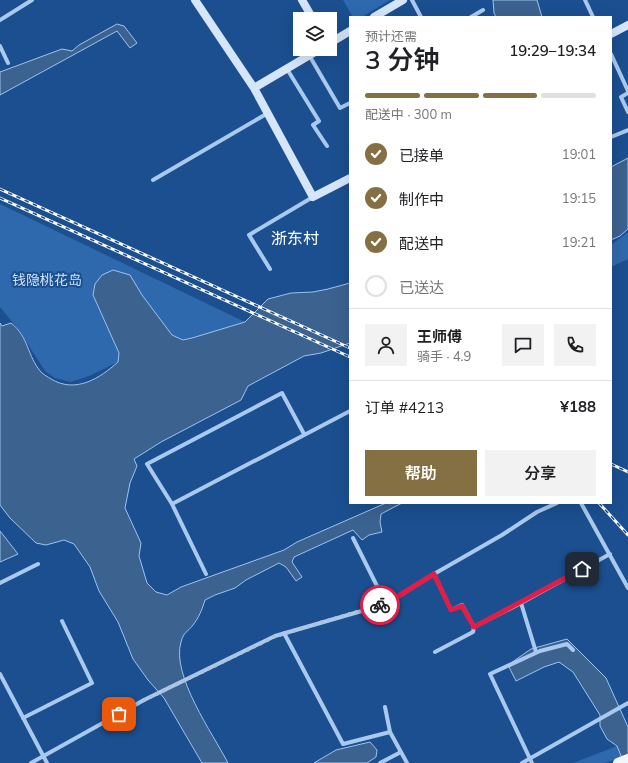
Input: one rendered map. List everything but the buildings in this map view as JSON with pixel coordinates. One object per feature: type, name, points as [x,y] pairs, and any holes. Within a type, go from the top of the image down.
[{"type":"main road","points":[[618,763],[628,759]]},
{"type":"street","points":[[0,20],[32,0]]},
{"type":"street","points":[[195,0],[254,88],[313,197]]},
{"type":"street","points":[[302,0],[309,12]]},
{"type":"street","points":[[376,16],[402,0]]},
{"type":"street","points":[[412,0],[420,16]]},
{"type":"street","points":[[585,0],[593,16]]},
{"type":"street","points":[[473,16],[483,10]]},
{"type":"street","points":[[612,33],[628,25]]},
{"type":"street","points":[[337,39],[349,32]]},
{"type":"street","points":[[0,46],[8,63]]},
{"type":"street","points":[[254,88],[307,56]]},
{"type":"street","points":[[310,56],[340,108],[349,104]]},
{"type":"street","points":[[612,56],[628,92],[621,97],[628,112]]},
{"type":"street","points":[[287,68],[319,120],[313,125],[327,146]]},
{"type":"street","points":[[153,180],[268,113]]},
{"type":"street","points":[[612,137],[628,130]]},
{"type":"street","points":[[270,269],[249,235],[313,197],[349,179]]},
{"type":"street","points":[[206,574],[172,504],[147,464],[282,393],[304,434]]},
{"type":"street","points":[[172,504],[349,411]]},
{"type":"street","points":[[31,763],[144,700],[276,636],[386,604],[537,512],[555,504]]},
{"type":"street","points":[[582,504],[628,588]]},
{"type":"street","points":[[353,538],[386,604]]},
{"type":"street","points":[[435,652],[473,632],[474,627],[610,554]]},
{"type":"street","points":[[0,583],[38,564]]},
{"type":"street","points":[[434,574],[451,610],[462,606],[474,627]]},
{"type":"street","points":[[521,603],[536,652]]},
{"type":"street","points":[[23,718],[92,684],[62,621]]},
{"type":"street","points":[[284,633],[344,744],[390,732]]},
{"type":"street","points":[[531,761],[490,674],[536,652],[567,644],[573,650]]},
{"type":"street","points":[[1,677],[47,763]]},
{"type":"street","points":[[522,763],[531,761],[628,703]]},
{"type":"street","points":[[385,707],[390,732],[407,763]]},
{"type":"street","points":[[380,763],[400,752]]},
{"type":"green space","points":[[343,0],[390,0],[364,16],[352,16]]},
{"type":"green space","name":"钱隐桃花岛","points":[[0,204],[245,322],[183,340],[93,295],[119,353],[118,362],[89,376],[71,382],[55,378],[45,371],[18,329],[0,307]]},
{"type":"green space","points":[[628,232],[628,259],[612,267],[612,244]]},
{"type":"green space","points":[[617,746],[622,757],[605,763],[573,763]]},
{"type":"shaded area","points":[[493,0],[537,0],[542,16],[496,16]]},
{"type":"shaded area","points":[[117,24],[124,26],[137,43],[130,48],[117,31],[0,95],[0,72],[62,49],[72,51],[79,45]]},
{"type":"shaded area","points":[[628,158],[628,229],[620,236],[612,240],[612,166]]},
{"type":"shaded area","points":[[113,270],[130,275],[142,295],[172,335],[183,340],[245,322],[268,299],[291,293],[313,292],[349,283],[349,343],[321,353],[304,356],[248,386],[241,400],[161,442],[134,459],[137,466],[130,483],[125,508],[141,543],[139,556],[147,583],[156,592],[167,595],[181,587],[284,550],[297,542],[384,504],[400,504],[381,514],[380,522],[382,532],[369,535],[362,540],[353,530],[294,557],[292,562],[302,577],[296,581],[286,567],[279,563],[246,580],[235,588],[205,600],[197,619],[183,636],[181,642],[180,655],[182,671],[195,704],[228,763],[202,763],[164,698],[148,680],[133,659],[118,622],[99,591],[90,567],[74,544],[64,540],[46,545],[36,543],[10,518],[0,505],[0,323],[2,326],[11,323],[17,328],[25,340],[36,366],[42,373],[60,383],[69,385],[87,382],[103,374],[118,362],[119,353],[93,295],[95,284],[102,275]]},
{"type":"shaded area","points":[[0,531],[18,554],[0,562]]},
{"type":"shaded area","points":[[567,639],[606,678],[628,727],[628,763],[624,763],[617,746],[607,739],[600,726],[600,715],[573,672],[559,662],[544,667],[516,681],[508,665],[531,649]]},
{"type":"shaded area","points":[[370,742],[377,750],[376,757],[367,763],[314,763],[336,750]]},
{"type":"railway","points":[[0,189],[349,348]]},
{"type":"railway","points":[[0,198],[349,357]]},
{"type":"railway","points":[[612,464],[628,472]]},
{"type":"railway","points":[[600,504],[628,535]]},
{"type":"way so far","points":[[119,714],[144,700],[276,636],[380,605]]},
{"type":"district","name":"浙东村","points":[[295,238]]},
{"type":"route","points":[[380,605],[386,604],[434,574],[451,610],[462,606],[474,627],[555,585],[582,569]]}]
